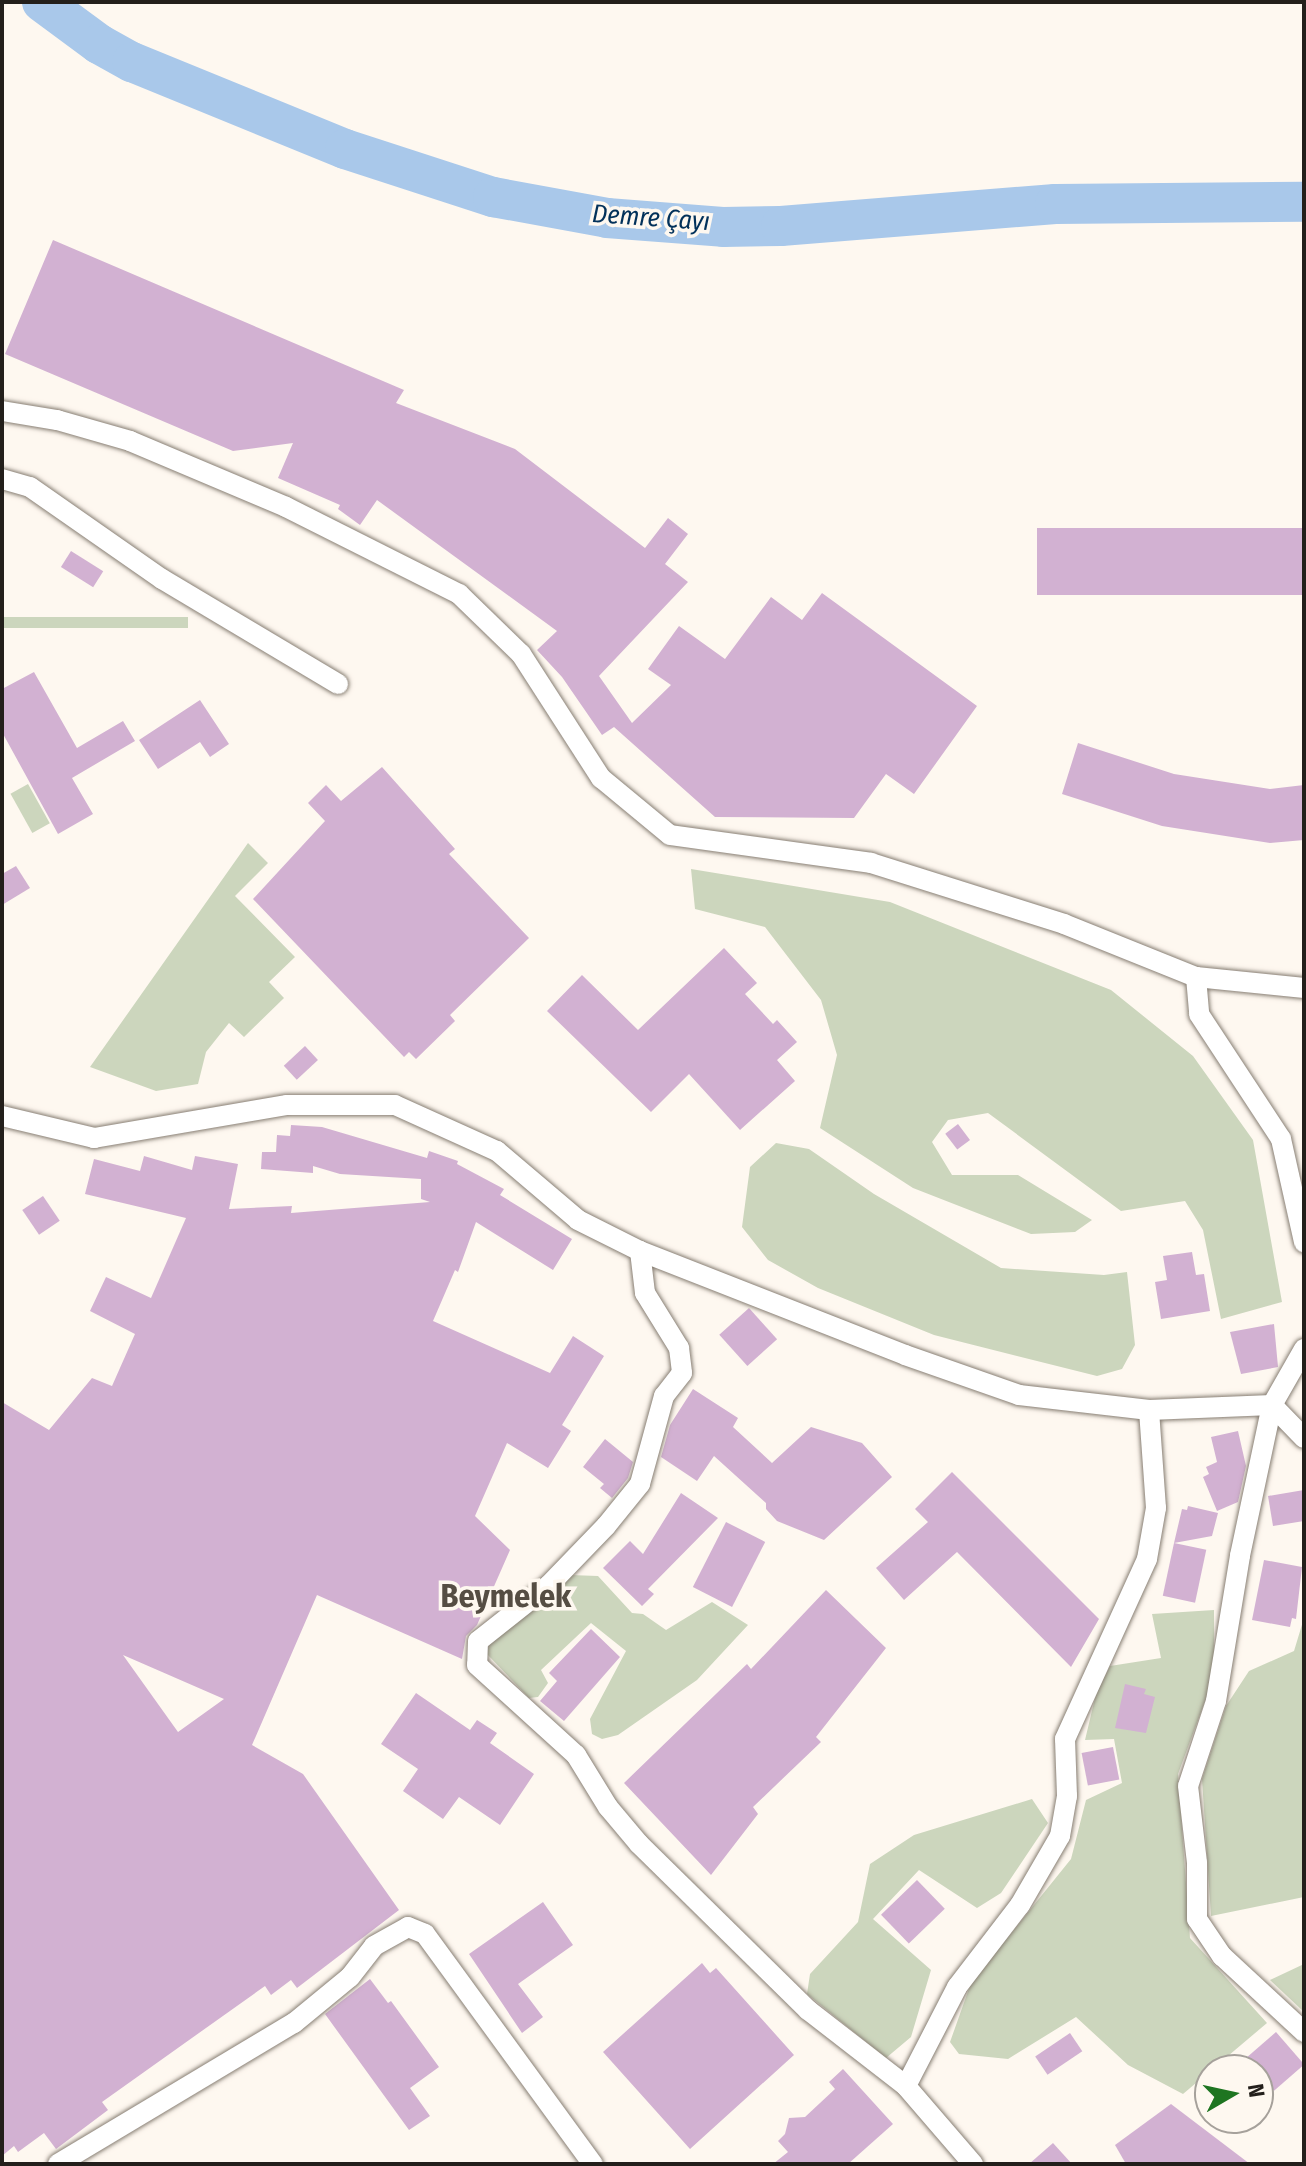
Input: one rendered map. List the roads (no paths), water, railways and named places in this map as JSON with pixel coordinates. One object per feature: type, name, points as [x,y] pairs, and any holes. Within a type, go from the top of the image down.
[{"type":"street","points":[[2,411],[57,420],[130,441],[286,507],[459,594],[521,654],[601,778],[670,835],[871,863],[1064,924],[1196,977],[1304,988]]},
{"type":"street","points":[[2,479],[30,487],[162,579],[338,684]]},
{"type":"street","points":[[1196,977],[1199,1014],[1281,1139],[1304,1242]]},
{"type":"street","points":[[2,1116],[94,1138],[287,1105],[395,1105],[497,1151],[578,1220],[640,1251],[905,1355],[1019,1395],[1149,1410],[1272,1405],[1304,1438]]},
{"type":"street","points":[[640,1251],[645,1293],[679,1348],[682,1373],[664,1396],[640,1484],[606,1526],[549,1585],[478,1641],[477,1665],[576,1755],[608,1807],[639,1844],[808,2010],[906,2086],[973,2164]]},
{"type":"street","points":[[1304,1349],[1272,1405],[1240,1556],[1216,1701],[1188,1786],[1197,1863],[1197,1919],[1222,1956],[1304,2032]]},
{"type":"street","points":[[906,2086],[957,1987],[1020,1905],[1060,1836],[1067,1796],[1065,1739],[1147,1559],[1156,1508],[1149,1410]]},
{"type":"street","points":[[58,2164],[294,2023],[350,1977],[374,1946],[408,1927],[425,1934],[593,2164]]},
{"type":"waterway","name":"Demre Çayı","points":[[42,2],[99,44],[132,62],[345,149],[493,197],[607,218],[723,227],[781,226],[1055,204],[1304,202]]},
{"type":"district","name":"Beymelek","points":[[506,1596]]}]
